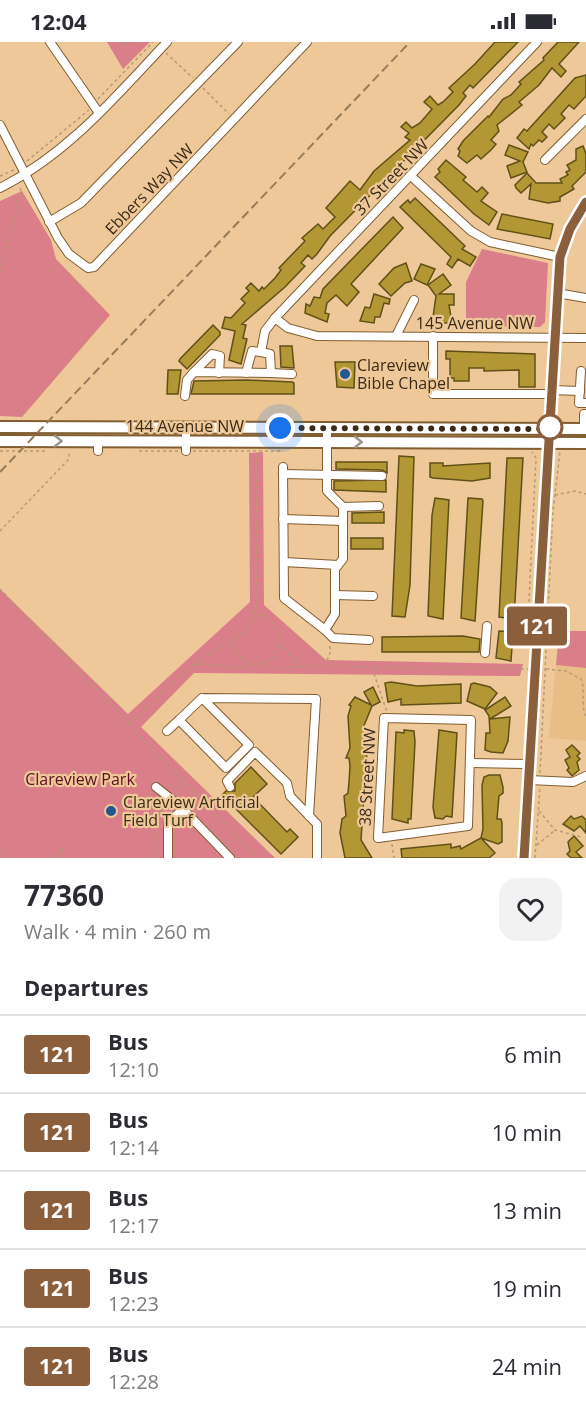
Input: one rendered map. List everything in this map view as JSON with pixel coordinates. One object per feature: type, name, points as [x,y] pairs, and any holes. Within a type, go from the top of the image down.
[{"type":"main road","name":"144 Avenue NW","points":[[0,427],[585,429]]},
{"type":"main road","name":"144 Avenue NW","points":[[0,441],[98,446],[326,442],[586,442]]},
{"type":"street","points":[[50,42],[99,113]]},
{"type":"street","points":[[0,188],[67,145],[167,42]]},
{"type":"street","points":[[49,222],[81,203],[237,42]]},
{"type":"street","name":"Ebbers Way NW","points":[[0,125],[49,222],[69,254],[88,268],[94,267],[307,42]]},
{"type":"street","name":"37 Street NW","points":[[261,352],[266,331],[275,318],[537,42]]},
{"type":"street","points":[[545,160],[586,119]]},
{"type":"street","points":[[411,176],[471,231],[490,242],[560,257]]},
{"type":"street","points":[[524,858],[560,257],[570,229],[586,202]]},
{"type":"street","points":[[558,293],[586,298]]},
{"type":"street","name":"145 Avenue NW","points":[[396,336],[414,300]]},
{"type":"street","name":"145 Avenue NW","points":[[275,318],[288,328],[317,336],[586,338]]},
{"type":"street","points":[[432,336],[433,394],[552,392],[582,398]]},
{"type":"street","points":[[246,373],[252,351],[270,354],[271,374]]},
{"type":"street","points":[[185,396],[187,380],[212,354],[220,356],[219,373]]},
{"type":"street","points":[[581,371],[585,429]]},
{"type":"street","points":[[194,372],[292,374]]},
{"type":"street","points":[[186,428],[186,446]]},
{"type":"street","points":[[325,630],[334,614],[334,569],[343,560],[343,507],[327,491],[327,429]]},
{"type":"street","points":[[369,640],[333,638],[284,598],[283,470],[327,475],[382,476]]},
{"type":"street","points":[[343,507],[379,506]]},
{"type":"street","points":[[284,519],[343,520]]},
{"type":"street","points":[[284,562],[338,565]]},
{"type":"street","points":[[335,595],[373,596]]},
{"type":"street","points":[[485,652],[487,626]]},
{"type":"street","points":[[202,698],[287,783],[290,796],[317,825],[317,858]]},
{"type":"street","points":[[167,731],[202,698],[316,699],[309,816]]},
{"type":"street","points":[[386,718],[471,720],[468,826],[390,836]]},
{"type":"street","name":"38 Street NW","points":[[386,718],[378,838],[390,836]]},
{"type":"street","points":[[179,720],[226,768],[252,749]]},
{"type":"street","points":[[230,787],[227,781],[230,775],[252,749]]},
{"type":"street","points":[[471,763],[529,764]]},
{"type":"street","points":[[528,780],[573,782],[586,776]]},
{"type":"street","points":[[156,787],[183,809],[230,858]]},
{"type":"street","points":[[168,858],[168,823],[183,809]]},
{"type":"path","points":[[119,42],[127,45],[141,42]]},
{"type":"path","points":[[98,100],[153,42]]},
{"type":"path","points":[[27,162],[88,111]]},
{"type":"path","points":[[0,176],[13,171]]},
{"type":"path","points":[[0,272],[22,188]]},
{"type":"path","points":[[0,451],[51,450]]},
{"type":"path","points":[[0,531],[69,459],[69,450],[60,450]]},
{"type":"path","points":[[535,858],[554,495],[557,457],[563,450]]},
{"type":"path","points":[[283,451],[283,470]]},
{"type":"path","points":[[130,724],[192,665],[247,631],[255,615],[257,452]]},
{"type":"path","points":[[554,495],[575,491],[586,494]]},
{"type":"path","points":[[0,589],[258,858]]},
{"type":"path","points":[[256,603],[264,616],[277,626],[280,644],[289,657],[304,666]]},
{"type":"path","points":[[255,615],[264,616]]},
{"type":"path","points":[[325,630],[331,650],[325,667]]},
{"type":"path","points":[[231,642],[238,656],[252,664]]},
{"type":"path","points":[[260,664],[273,657],[280,644]]},
{"type":"path","points":[[192,665],[204,664],[231,668],[260,664],[279,668],[304,666],[528,669]]},
{"type":"path","points":[[372,667],[386,718]]},
{"type":"path","points":[[545,669],[566,671],[581,679],[585,690],[583,710],[586,716]]},
{"type":"path","points":[[175,798],[180,776]]},
{"type":"path","points":[[156,858],[156,815],[170,802]]},
{"type":"path","points":[[538,811],[555,830],[581,837]]},
{"type":"path","points":[[536,846],[555,830]]},
{"type":"path","points":[[390,836],[394,858]]},
{"type":"path","points":[[52,858],[63,846],[63,858]]},
{"type":"path","points":[[0,852],[6,858]]},
{"type":"shaded area","points":[[556,665],[586,668],[586,741],[549,738]]},
{"type":"green space","points":[[107,42],[150,42],[123,69]]},
{"type":"green space","points":[[22,191],[51,240],[56,259],[110,315],[22,417],[0,416],[0,201]]},
{"type":"green space","points":[[482,249],[548,263],[545,322],[540,327],[466,326],[466,282]]},
{"type":"green space","name":"Clareview Park","points":[[263,452],[264,605],[326,660],[523,664],[520,676],[194,673],[141,727],[275,858],[0,858],[0,589],[128,714],[250,602],[249,453]]},
{"type":"green space","points":[[559,631],[586,631],[586,668],[556,665]]},
{"type":"building","points":[[495,42],[518,42],[473,88],[470,85],[463,93],[466,96],[459,105],[330,236],[317,254],[312,259],[308,255],[301,263],[305,266],[285,287],[242,324],[246,325],[243,338],[247,339],[241,364],[229,360],[235,331],[222,328],[225,317],[231,318],[245,303],[241,299],[249,291],[246,288],[251,283],[259,291],[262,287],[264,289],[281,270],[279,268],[305,241],[302,238],[318,224],[323,229],[335,217],[326,208],[350,181],[360,190],[374,171],[410,140],[405,137],[409,133],[401,127],[406,122],[412,128],[420,123],[432,109],[424,102],[430,96],[438,105],[443,102],[453,92],[449,88]]},
{"type":"building","points":[[558,42],[579,42],[559,64],[566,71],[561,77],[552,68],[539,85],[519,102],[522,105],[497,125],[499,131],[491,140],[496,144],[481,159],[477,155],[467,163],[458,156],[460,151],[458,149],[463,141],[489,117],[503,99],[511,95],[521,84],[519,82],[544,60],[543,58]]},
{"type":"building","points":[[586,75],[586,96],[574,109],[569,105],[561,114],[565,118],[554,129],[549,124],[542,132],[547,137],[542,142],[539,140],[533,146],[531,144],[529,149],[517,138],[524,129],[527,131],[575,78]]},
{"type":"building","points":[[509,145],[528,152],[523,162],[527,172],[511,178],[507,166],[520,161],[505,155]]},
{"type":"building","points":[[583,146],[586,154],[586,172],[572,186],[574,189],[560,197],[560,201],[548,203],[529,199],[531,184],[521,193],[516,188],[515,185],[527,173],[536,183],[562,183],[560,179],[568,175],[566,172],[570,170],[567,165],[576,160],[576,149]]},
{"type":"building","points":[[446,160],[466,177],[463,180],[477,192],[482,187],[488,193],[481,201],[497,212],[489,225],[435,177],[440,172],[438,169]]},
{"type":"building","points":[[415,198],[465,246],[462,249],[476,257],[470,266],[458,259],[452,268],[447,264],[451,257],[400,207],[408,200],[410,203]]},
{"type":"building","points":[[502,214],[553,224],[550,239],[497,229]]},
{"type":"building","points":[[393,217],[403,228],[351,284],[359,292],[347,306],[336,295],[327,303],[325,313],[329,314],[327,322],[305,313],[306,304],[310,306],[314,297],[320,298],[323,289]]},
{"type":"building","points":[[406,263],[412,281],[405,283],[391,296],[379,284],[394,268]]},
{"type":"building","points":[[421,264],[435,269],[427,285],[414,279]]},
{"type":"building","points":[[443,274],[451,285],[439,294],[454,294],[454,305],[449,305],[452,323],[439,323],[439,317],[433,317],[436,296],[428,285]]},
{"type":"building","points":[[374,294],[390,299],[389,304],[384,303],[380,317],[375,317],[374,323],[360,321],[365,307],[370,308]]},
{"type":"building","points":[[213,325],[220,335],[187,369],[179,361],[180,359]]},
{"type":"building","points":[[280,346],[292,346],[294,368],[281,367]]},
{"type":"building","points":[[446,351],[535,354],[535,387],[519,387],[519,370],[484,371],[484,368],[469,368],[469,381],[454,381],[454,378],[450,378],[450,359],[446,359]]},
{"type":"building","name":"Clareview Bible Chapel","points":[[335,362],[355,362],[354,388],[337,387]]},
{"type":"building","points":[[168,370],[181,370],[178,394],[167,394]]},
{"type":"building","points":[[194,381],[292,382],[294,383],[294,394],[191,394]]},
{"type":"building","points":[[399,456],[414,457],[410,585],[405,617],[392,616]]},
{"type":"building","points":[[507,458],[523,458],[514,619],[499,617]]},
{"type":"building","points":[[336,462],[387,462],[387,473],[382,470],[336,469]]},
{"type":"building","points":[[430,463],[443,463],[443,466],[490,463],[490,478],[472,481],[433,478],[430,477]]},
{"type":"building","points":[[386,480],[386,492],[334,490],[334,481]]},
{"type":"building","points":[[435,498],[449,500],[443,619],[428,616],[432,515]]},
{"type":"building","points":[[468,498],[483,501],[475,621],[461,618]]},
{"type":"building","points":[[384,512],[384,523],[352,523],[352,513]]},
{"type":"building","points":[[351,538],[383,538],[383,549],[351,549]]},
{"type":"building","points":[[499,631],[513,632],[511,661],[496,658]]},
{"type":"building","points":[[463,636],[480,639],[479,652],[382,652],[382,637]]},
{"type":"building","points":[[385,683],[417,686],[461,684],[461,703],[401,705],[401,699],[388,702]]},
{"type":"building","points":[[471,684],[490,687],[497,693],[485,709],[467,701]]},
{"type":"building","points":[[373,687],[380,702],[372,706],[363,728],[367,728],[368,737],[361,840],[372,858],[345,858],[340,833],[342,819],[346,816],[344,796],[348,793],[349,782],[349,758],[346,758],[350,748],[348,716],[351,706],[349,705],[355,697],[371,705],[364,692]]},
{"type":"building","points":[[505,697],[511,706],[490,719],[510,717],[508,741],[503,753],[491,752],[485,750],[486,733],[490,733],[489,716],[485,710]]},
{"type":"building","points":[[404,730],[414,731],[415,742],[411,819],[408,819],[408,823],[392,819],[396,732],[404,733]]},
{"type":"building","points":[[439,730],[457,733],[452,817],[446,816],[443,819],[435,818],[433,807]]},
{"type":"building","points":[[572,745],[580,753],[577,756],[580,759],[577,762],[579,770],[572,776],[567,770],[569,768],[565,760],[570,757],[566,750]]},
{"type":"building","points":[[251,767],[267,784],[253,797],[287,832],[290,829],[298,837],[281,854],[222,795],[226,791],[235,791],[235,783]]},
{"type":"building","points":[[500,775],[503,793],[499,796],[497,819],[501,819],[502,823],[502,842],[498,844],[481,838],[484,777]]},
{"type":"building","points":[[571,816],[574,819],[582,816],[586,820],[586,833],[580,826],[574,831],[563,824]]},
{"type":"building","points":[[574,836],[583,846],[576,852],[582,858],[571,858],[567,854],[570,851],[568,842]]},
{"type":"building","points":[[481,838],[495,853],[489,858],[402,858],[401,849],[451,844],[451,848],[460,846],[461,849]]},
{"type":"railway","points":[[0,472],[410,42]]},
{"type":"bus line","name":"121","points":[[524,858],[560,257],[570,229],[586,202]]},
{"type":"place","name":"Clareview Bible Chapel","points":[[345,374]]},
{"type":"place","name":"Clareview Artificial Field Turf","points":[[111,811]]},
{"type":"route","points":[[280,428],[539,429],[550,427]]}]
